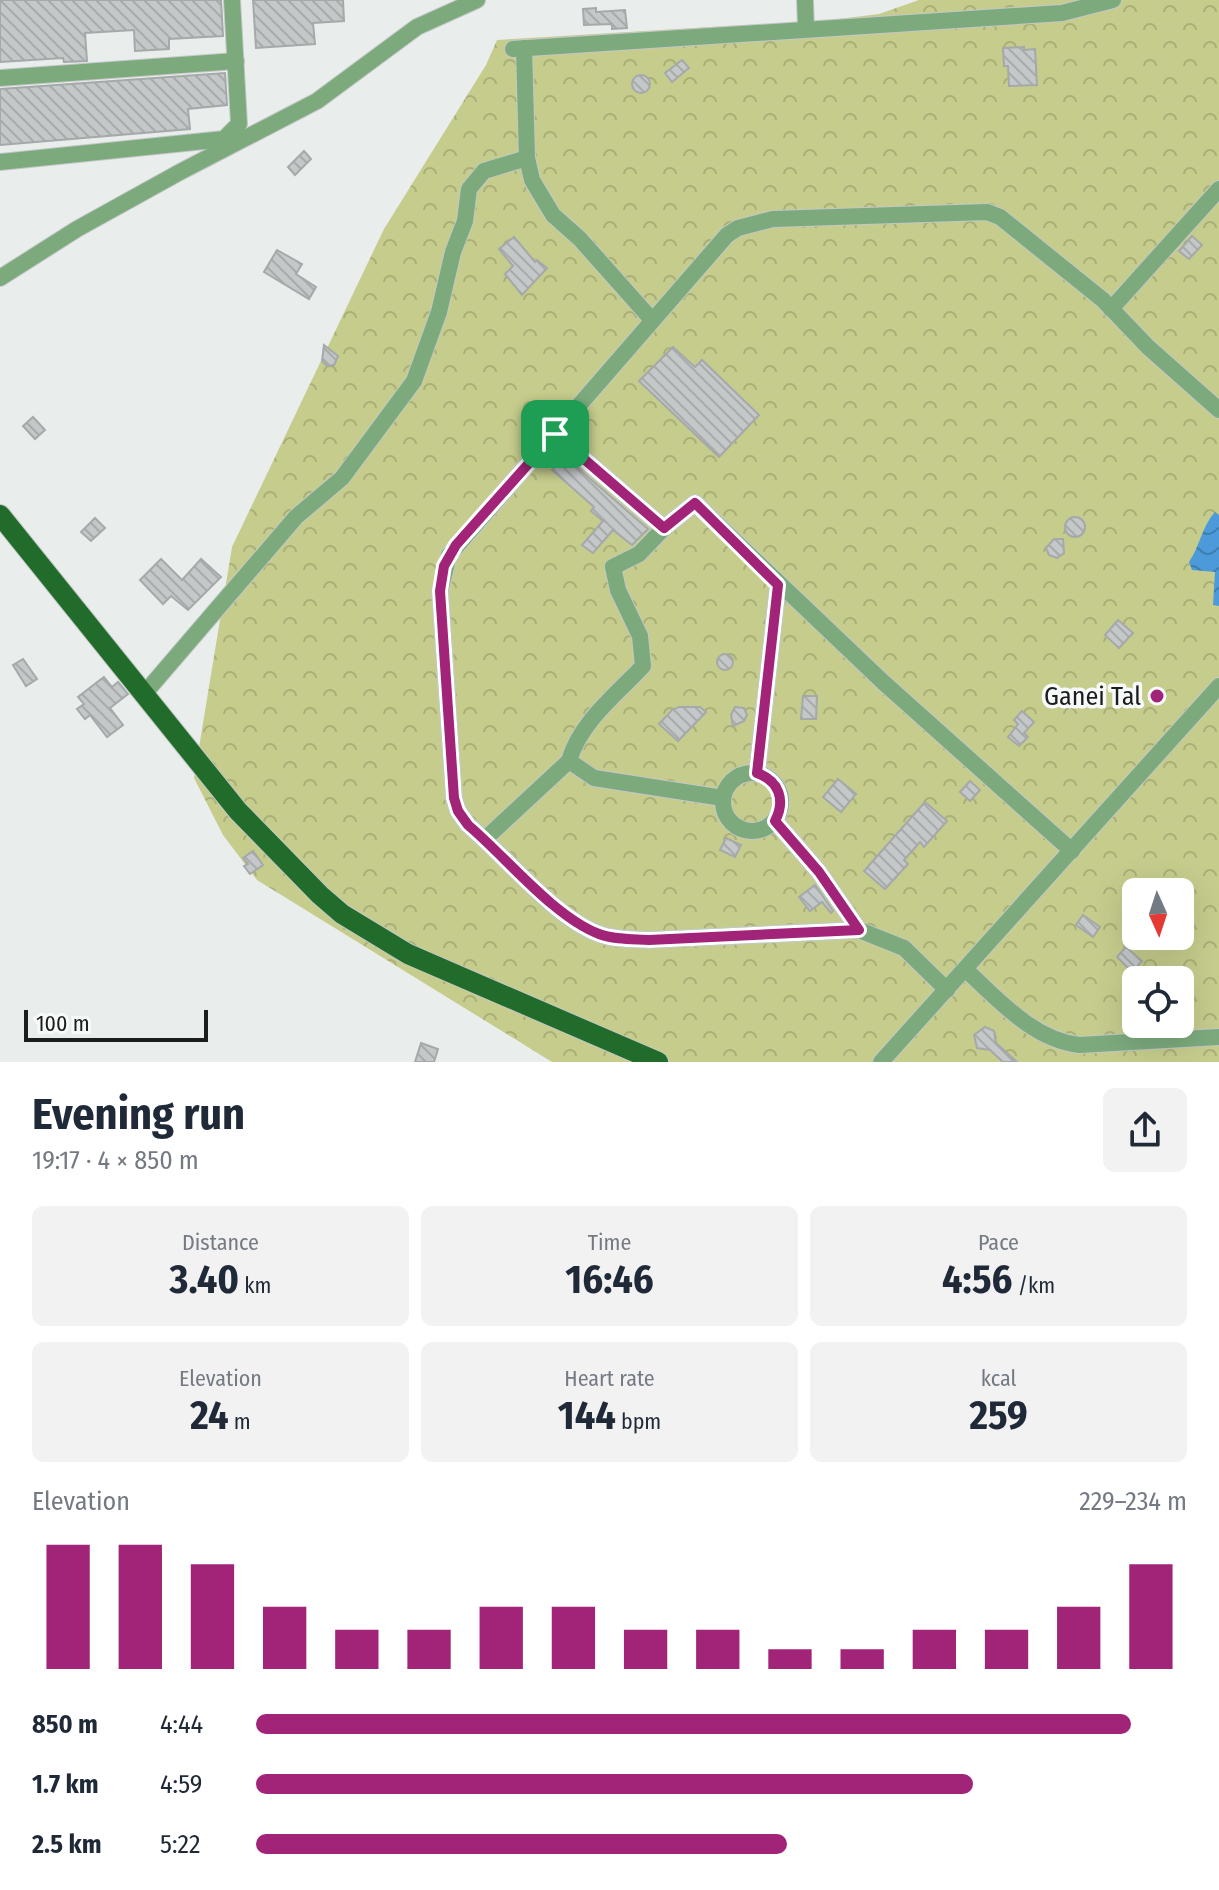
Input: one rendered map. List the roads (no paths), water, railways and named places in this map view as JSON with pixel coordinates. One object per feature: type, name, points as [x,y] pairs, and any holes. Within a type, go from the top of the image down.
[{"type":"main road","points":[[0,515],[238,811],[306,883],[342,914],[408,954],[658,1062]]},
{"type":"street","points":[[0,162],[224,139],[239,124],[232,0]]},
{"type":"street","points":[[0,278],[77,229],[317,101],[417,27],[477,0]]},
{"type":"street","points":[[805,0],[806,28]]},
{"type":"street","points":[[652,320],[580,239],[553,215],[532,180],[527,158],[518,48],[1062,13],[1113,0]]},
{"type":"street","points":[[0,78],[236,61]]},
{"type":"street","points":[[144,694],[296,517],[342,478],[414,381],[439,312],[453,252],[465,221],[469,189],[484,171],[527,158]]},
{"type":"street","points":[[1111,309],[1219,189]]},
{"type":"street","points":[[947,990],[904,948],[859,930],[619,939],[599,934],[567,915],[463,818],[454,798],[440,591],[449,555],[727,235],[753,223],[773,219],[987,212],[1000,217],[1111,309],[1148,347],[1219,410]]},
{"type":"street","points":[[555,434],[664,528]]},
{"type":"street","points":[[485,839],[569,761],[574,744],[589,723],[643,666],[640,636],[618,590],[613,567],[639,554],[695,503],[778,585],[1072,851]]},
{"type":"street","points":[[757,773],[778,585]]},
{"type":"street","points":[[881,1062],[1219,686]]},
{"type":"street","points":[[569,761],[594,778],[723,798]]},
{"type":"street","points":[[757,773],[774,783],[779,792],[780,812],[775,821],[759,830],[740,829],[726,816],[725,789],[738,776],[757,773]]},
{"type":"street","points":[[775,821],[819,872],[859,930]]},
{"type":"street","points":[[966,970],[1038,1032],[1065,1044],[1219,1037]]},
{"type":"water","points":[[1215,512],[1219,515],[1219,606],[1213,605],[1215,572],[1192,570],[1189,562]]},
{"type":"place","name":"Ganei Tal","points":[[1157,696]]}]
